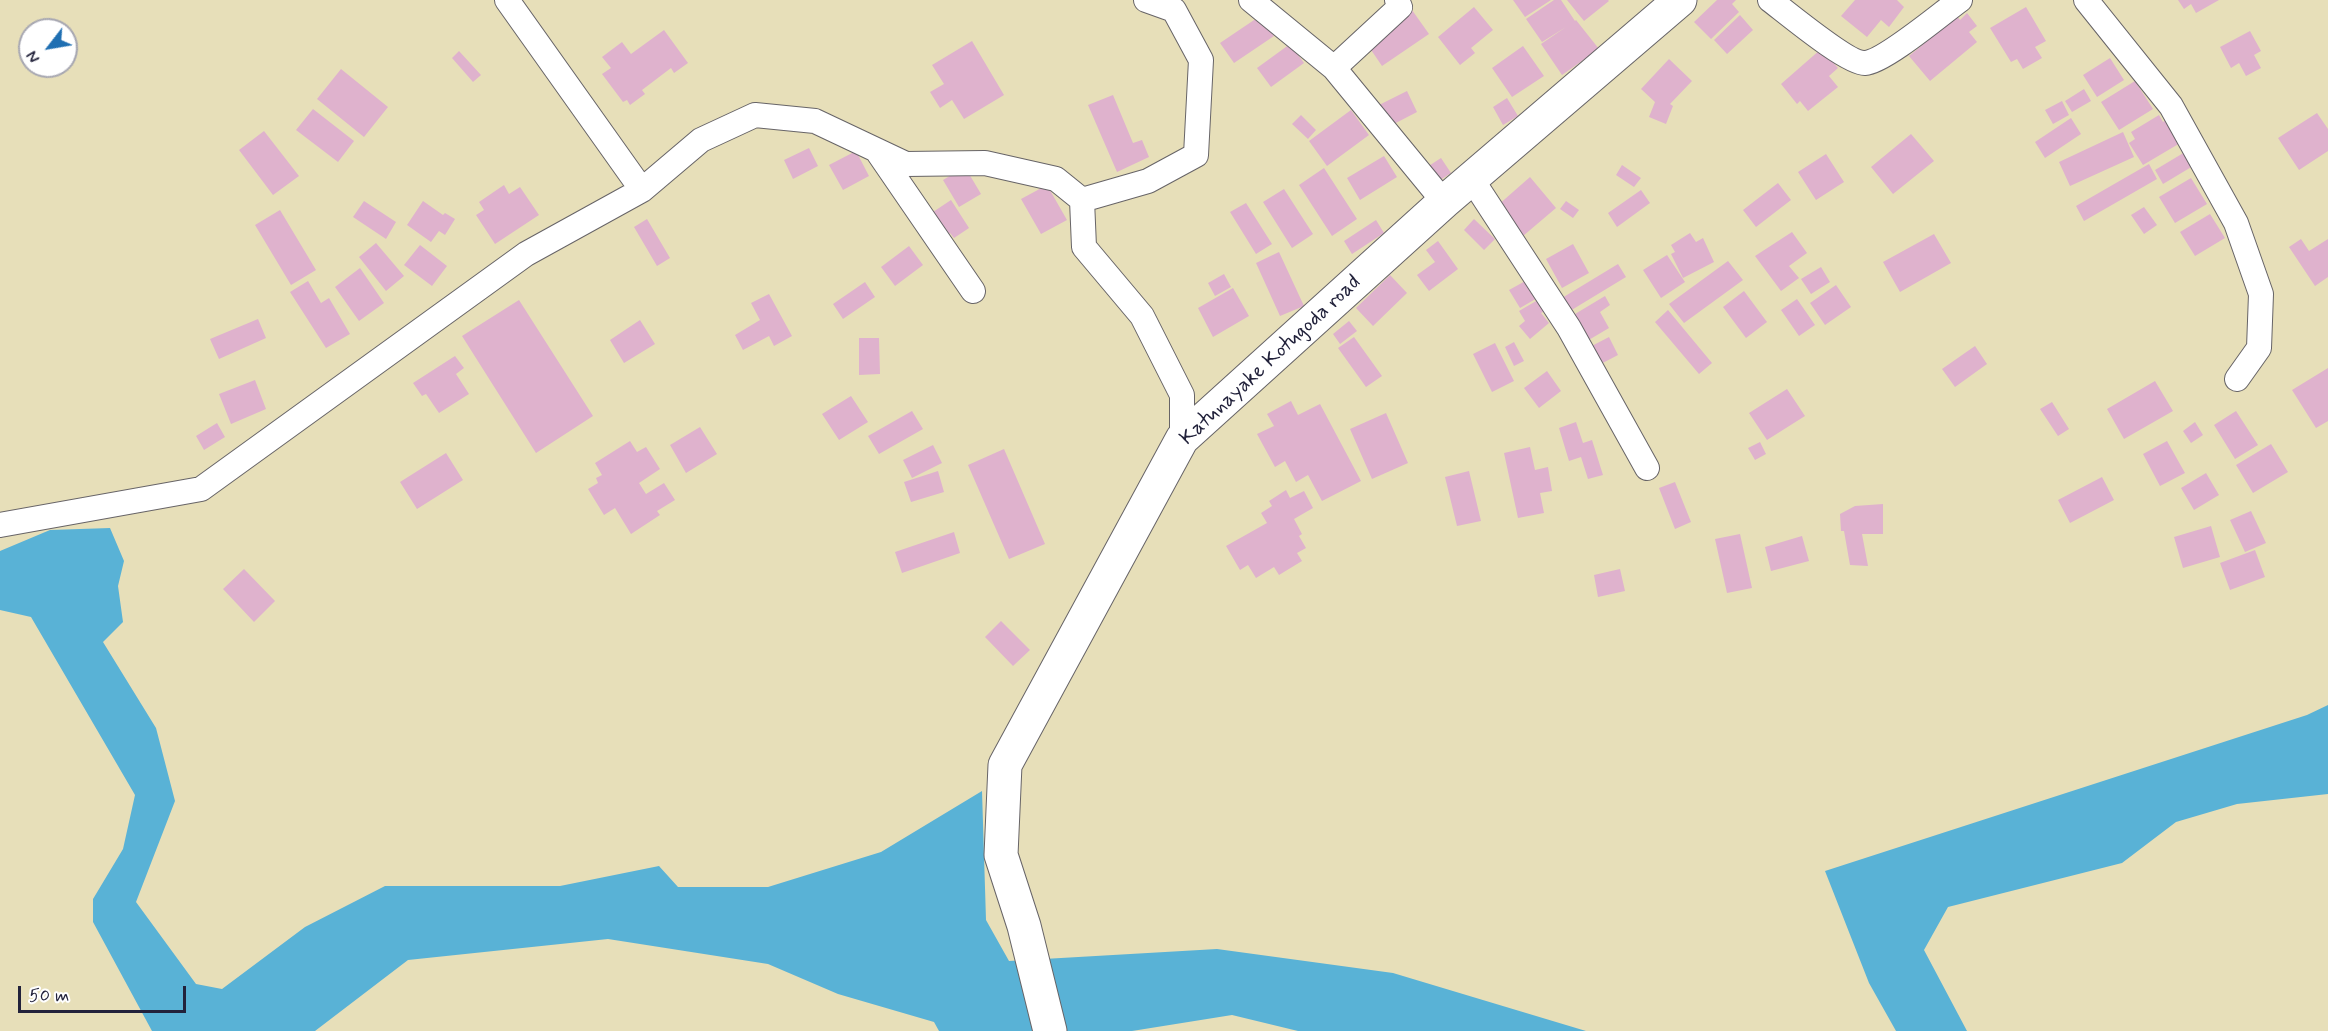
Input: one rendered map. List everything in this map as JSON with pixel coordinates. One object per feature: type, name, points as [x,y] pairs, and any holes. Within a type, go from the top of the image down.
[{"type":"main road","name":"Katunayake Kotugoda road","points":[[1050,1031],[1024,926],[1001,855],[1005,765],[1182,439],[1471,178],[1680,0]]},
{"type":"street","points":[[507,0],[642,190]]},
{"type":"street","points":[[1082,200],[1148,181],[1196,155],[1201,60],[1174,10],[1146,0]]},
{"type":"street","points":[[1251,0],[1334,68],[1444,202]]},
{"type":"street","points":[[1334,68],[1400,7],[1397,0]]},
{"type":"street","points":[[1770,0],[1848,57],[1864,63],[1880,58],[1960,0]]},
{"type":"street","points":[[2086,0],[2170,106],[2236,223],[2261,294],[2259,348],[2237,379]]},
{"type":"street","points":[[0,525],[201,489],[526,254],[642,190],[701,140],[755,115],[815,121],[906,164],[986,164],[1056,179],[1082,200],[1084,247],[1142,316],[1182,395],[1182,439]]},
{"type":"street","points":[[877,151],[973,291]]},
{"type":"street","points":[[1471,178],[1569,328],[1647,468]]},
{"type":"water","points":[[110,528],[124,561],[118,586],[123,622],[103,642],[156,728],[175,801],[136,902],[196,984],[222,989],[305,927],[385,886],[560,886],[659,866],[678,887],[768,887],[881,852],[982,791],[986,920],[1009,961],[1217,949],[1393,973],[1586,1031],[1298,1031],[1232,1015],[1132,1031],[939,1031],[934,1022],[838,994],[768,964],[608,939],[408,960],[315,1031],[152,1031],[93,922],[93,899],[123,849],[135,795],[31,617],[0,610],[0,551],[50,530]]},
{"type":"water","points":[[2328,705],[2328,794],[2237,804],[2176,822],[2122,863],[1948,907],[1924,950],[1967,1031],[1896,1031],[1869,983],[1825,871],[2307,715]]},
{"type":"building","points":[[1513,0],[1551,0],[1525,17]]},
{"type":"building","points":[[1554,0],[1561,0],[1575,21],[1599,49],[1562,75],[1541,44],[1566,27],[1542,42],[1526,19]]},
{"type":"building","points":[[1567,0],[1608,0],[1609,1],[1584,21]]},
{"type":"building","points":[[1717,0],[1736,0],[1732,4],[1739,12],[1711,39],[1694,22]]},
{"type":"building","points":[[1855,0],[1897,0],[1904,7],[1889,27],[1881,20],[1867,37],[1841,16]]},
{"type":"building","points":[[2178,0],[2219,0],[2196,13],[2191,4],[2184,9]]},
{"type":"building","points":[[1474,7],[1493,30],[1471,48],[1475,53],[1460,65],[1438,37]]},
{"type":"building","points":[[2026,7],[2046,41],[2035,47],[2042,58],[2023,69],[2017,59],[2011,62],[1990,28]]},
{"type":"building","points":[[1412,10],[1429,34],[1382,66],[1365,41]]},
{"type":"building","points":[[1967,13],[1977,26],[1969,32],[1977,42],[1930,81],[1909,56],[1957,16],[1960,20]]},
{"type":"building","points":[[1740,15],[1753,30],[1727,54],[1714,40]]},
{"type":"building","points":[[1260,16],[1274,36],[1234,63],[1220,43]]},
{"type":"building","points":[[664,30],[688,63],[674,73],[671,68],[642,90],[645,94],[630,105],[627,100],[623,102],[602,74],[611,68],[602,57],[622,42],[631,54]]},
{"type":"building","points":[[2250,31],[2261,51],[2254,55],[2261,68],[2246,76],[2239,63],[2231,68],[2220,47]]},
{"type":"building","points":[[972,41],[1004,95],[964,119],[952,100],[940,108],[930,92],[944,84],[932,65]]},
{"type":"building","points":[[1290,44],[1304,63],[1271,87],[1257,68]]},
{"type":"building","points":[[1523,46],[1544,76],[1512,97],[1492,68]]},
{"type":"building","points":[[1821,49],[1838,68],[1829,76],[1838,87],[1808,111],[1800,101],[1797,104],[1781,84]]},
{"type":"building","points":[[459,51],[481,75],[473,82],[452,58]]},
{"type":"building","points":[[2110,58],[2124,80],[2097,97],[2083,75]]},
{"type":"building","points":[[1669,59],[1692,81],[1670,104],[1673,106],[1666,124],[1649,117],[1655,102],[1641,89]]},
{"type":"building","points":[[341,69],[388,107],[364,137],[317,99]]},
{"type":"building","points":[[2135,81],[2153,109],[2119,130],[2101,102]]},
{"type":"building","points":[[2084,89],[2091,101],[2072,112],[2065,101]]},
{"type":"building","points":[[1407,91],[1417,112],[1390,126],[1379,105]]},
{"type":"building","points":[[1113,95],[1133,143],[1142,140],[1149,157],[1117,172],[1088,105]]},
{"type":"building","points":[[1507,98],[1518,116],[1503,125],[1493,107]]},
{"type":"building","points":[[2062,101],[2069,115],[2053,124],[2045,110]]},
{"type":"building","points":[[313,109],[354,141],[338,162],[296,130]]},
{"type":"building","points":[[1351,110],[1369,135],[1327,166],[1309,141]]},
{"type":"building","points":[[2317,113],[2328,129],[2328,151],[2299,170],[2278,138]]},
{"type":"building","points":[[1301,115],[1316,130],[1308,139],[1292,124]]},
{"type":"building","points":[[2159,115],[2163,122],[2173,116],[2187,139],[2143,165],[2129,143],[2135,139],[2131,132]]},
{"type":"building","points":[[2071,118],[2081,134],[2045,158],[2035,142]]},
{"type":"building","points":[[264,131],[299,176],[273,195],[239,150]]},
{"type":"building","points":[[2123,132],[2134,157],[2070,186],[2059,162]]},
{"type":"building","points":[[1911,134],[1934,161],[1893,194],[1871,167]]},
{"type":"building","points":[[809,148],[818,166],[793,179],[784,160]]},
{"type":"building","points":[[2190,149],[2198,163],[2163,184],[2155,170]]},
{"type":"building","points":[[856,151],[869,176],[843,190],[829,165]]},
{"type":"building","points":[[1826,154],[1844,182],[1816,200],[1798,172]]},
{"type":"building","points":[[1384,156],[1397,177],[1360,200],[1347,178]]},
{"type":"building","points":[[1441,158],[1451,173],[1431,186],[1421,171]]},
{"type":"building","points":[[2149,164],[2157,179],[2084,221],[2076,206]]},
{"type":"building","points":[[1622,165],[1641,178],[1634,187],[1616,175]]},
{"type":"building","points":[[965,167],[981,194],[959,207],[943,180]]},
{"type":"building","points":[[1324,168],[1357,219],[1332,236],[1299,185]]},
{"type":"building","points":[[1530,177],[1556,208],[1523,236],[1497,206]]},
{"type":"building","points":[[2191,178],[2207,204],[2175,223],[2159,197]]},
{"type":"building","points":[[1778,183],[1791,200],[1756,227],[1743,210]]},
{"type":"building","points":[[504,185],[509,194],[520,187],[539,215],[495,244],[476,215],[484,210],[479,202]]},
{"type":"building","points":[[1047,185],[1067,220],[1041,234],[1021,199]]},
{"type":"building","points":[[1284,189],[1313,234],[1292,248],[1263,202]]},
{"type":"building","points":[[1641,190],[1650,203],[1617,227],[1608,213]]},
{"type":"building","points":[[951,200],[969,228],[954,238],[950,233],[948,235],[933,212]]},
{"type":"building","points":[[364,201],[396,222],[386,239],[353,217]]},
{"type":"building","points":[[423,201],[443,215],[445,213],[455,219],[445,235],[439,231],[431,242],[407,225]]},
{"type":"building","points":[[1566,201],[1579,210],[1573,218],[1560,209]]},
{"type":"building","points":[[1246,203],[1272,244],[1256,254],[1230,212]]},
{"type":"building","points":[[2144,207],[2157,225],[2144,234],[2131,215]]},
{"type":"building","points":[[280,210],[316,270],[291,285],[255,225]]},
{"type":"building","points":[[2210,214],[2225,238],[2195,256],[2180,232]]},
{"type":"building","points":[[647,219],[670,258],[657,266],[634,227]]},
{"type":"building","points":[[1474,219],[1495,239],[1484,250],[1464,230]]},
{"type":"building","points":[[1376,220],[1384,233],[1352,254],[1344,241]]},
{"type":"building","points":[[1792,232],[1807,253],[1789,266],[1799,278],[1781,291],[1755,256]]},
{"type":"building","points":[[1690,233],[1696,242],[1703,238],[1714,262],[1683,278],[1671,254],[1675,252],[1671,245]]},
{"type":"building","points":[[1934,234],[1951,263],[1900,292],[1883,262]]},
{"type":"building","points":[[2301,239],[2309,251],[2328,239],[2328,277],[2315,286],[2289,247]]},
{"type":"building","points":[[1438,241],[1458,269],[1429,291],[1417,275],[1435,262],[1426,250]]},
{"type":"building","points":[[376,243],[404,276],[386,291],[359,257]]},
{"type":"building","points":[[1573,244],[1589,273],[1562,288],[1546,259]]},
{"type":"building","points":[[420,245],[447,266],[432,286],[404,265]]},
{"type":"building","points":[[909,246],[923,265],[895,286],[881,267]]},
{"type":"building","points":[[1279,252],[1304,306],[1280,316],[1256,263]]},
{"type":"building","points":[[1667,255],[1685,282],[1661,298],[1643,270]]},
{"type":"building","points":[[1728,261],[1743,280],[1684,323],[1669,304]]},
{"type":"building","points":[[1618,264],[1626,277],[1565,314],[1557,301]]},
{"type":"building","points":[[1821,267],[1830,282],[1811,294],[1801,279]]},
{"type":"building","points":[[360,268],[384,303],[359,321],[335,287]]},
{"type":"building","points":[[1224,274],[1231,287],[1215,296],[1208,283]]},
{"type":"building","points":[[1390,275],[1407,293],[1373,326],[1356,308]]},
{"type":"building","points":[[1529,279],[1539,297],[1520,308],[1509,290]]},
{"type":"building","points":[[308,281],[321,303],[329,298],[350,334],[326,348],[290,292]]},
{"type":"building","points":[[865,282],[875,297],[843,319],[833,304]]},
{"type":"building","points":[[1836,285],[1851,307],[1825,325],[1810,303]]},
{"type":"building","points":[[1233,288],[1249,316],[1213,337],[1198,308]]},
{"type":"building","points":[[1744,291],[1767,322],[1746,338],[1723,307]]},
{"type":"building","points":[[769,294],[792,336],[774,346],[769,336],[743,350],[735,335],[760,320],[751,303]]},
{"type":"building","points":[[1605,296],[1610,305],[1600,312],[1609,328],[1587,341],[1570,317]]},
{"type":"building","points":[[1543,297],[1550,308],[1541,313],[1549,323],[1530,339],[1519,326],[1525,321],[1519,311]]},
{"type":"building","points":[[1797,299],[1815,325],[1799,336],[1781,310]]},
{"type":"building","points":[[519,300],[593,416],[536,453],[462,336]]},
{"type":"building","points":[[1668,310],[1712,363],[1699,374],[1655,322]]},
{"type":"building","points":[[258,319],[266,338],[219,359],[210,339]]},
{"type":"building","points":[[640,320],[655,344],[624,363],[610,340]]},
{"type":"building","points":[[1349,321],[1357,331],[1340,344],[1333,334]]},
{"type":"building","points":[[1354,337],[1382,376],[1366,387],[1338,348]]},
{"type":"building","points":[[1609,337],[1618,355],[1595,367],[1586,349]]},
{"type":"building","points":[[859,338],[879,338],[880,374],[859,375]]},
{"type":"building","points":[[1514,342],[1524,361],[1514,366],[1505,347]]},
{"type":"building","points":[[1495,343],[1514,381],[1492,392],[1473,354]]},
{"type":"building","points":[[1975,346],[1987,364],[1955,387],[1942,369]]},
{"type":"building","points":[[455,356],[464,368],[456,374],[469,394],[439,413],[426,394],[422,396],[413,383]]},
{"type":"building","points":[[2328,368],[2328,421],[2316,428],[2292,390]]},
{"type":"building","points":[[1547,371],[1561,391],[1539,408],[1524,388]]},
{"type":"building","points":[[255,380],[266,409],[231,424],[219,394]]},
{"type":"building","points":[[2155,381],[2173,411],[2124,439],[2107,409]]},
{"type":"building","points":[[1787,389],[1805,416],[1767,440],[1749,413]]},
{"type":"building","points":[[851,396],[868,422],[839,440],[822,414]]},
{"type":"building","points":[[1291,401],[1298,415],[1320,404],[1361,481],[1322,501],[1308,475],[1296,482],[1285,461],[1275,467],[1257,434],[1274,426],[1267,414]]},
{"type":"building","points":[[2052,402],[2069,429],[2058,436],[2040,409]]},
{"type":"building","points":[[912,411],[923,429],[879,454],[868,436]]},
{"type":"building","points":[[2236,411],[2258,445],[2235,459],[2214,425]]},
{"type":"building","points":[[1386,413],[1408,463],[1372,479],[1350,429]]},
{"type":"building","points":[[1576,422],[1583,443],[1592,440],[1603,475],[1588,479],[1581,457],[1569,461],[1559,428]]},
{"type":"building","points":[[2195,422],[2203,435],[2191,443],[2183,431]]},
{"type":"building","points":[[217,423],[225,437],[204,450],[196,436]]},
{"type":"building","points":[[700,427],[717,454],[686,473],[670,445]]},
{"type":"building","points":[[630,441],[637,452],[646,447],[660,469],[639,483],[646,494],[664,483],[675,500],[657,511],[660,515],[631,534],[615,508],[604,515],[588,489],[598,483],[596,478],[602,475],[595,463]]},
{"type":"building","points":[[2167,441],[2185,473],[2160,486],[2143,454]]},
{"type":"building","points":[[1760,442],[1766,454],[1755,460],[1748,448]]},
{"type":"building","points":[[2271,444],[2288,472],[2253,493],[2236,465]]},
{"type":"building","points":[[933,445],[942,463],[912,478],[903,460]]},
{"type":"building","points":[[1530,447],[1535,470],[1548,467],[1552,491],[1540,493],[1544,513],[1518,518],[1504,453]]},
{"type":"building","points":[[1004,449],[1045,544],[1009,559],[968,465]]},
{"type":"building","points":[[446,453],[463,480],[417,509],[400,482]]},
{"type":"building","points":[[938,471],[944,492],[911,502],[904,482]]},
{"type":"building","points":[[1469,471],[1481,521],[1457,526],[1445,477]]},
{"type":"building","points":[[2206,473],[2219,495],[2194,510],[2181,488]]},
{"type":"building","points":[[2102,477],[2114,500],[2070,523],[2058,500]]},
{"type":"building","points":[[1675,482],[1691,522],[1675,529],[1659,488]]},
{"type":"building","points":[[1286,490],[1290,498],[1304,491],[1313,508],[1294,519],[1302,534],[1299,536],[1306,548],[1297,553],[1302,561],[1279,575],[1274,567],[1256,578],[1248,565],[1240,570],[1226,546],[1267,523],[1261,513],[1272,506],[1269,501]]},
{"type":"building","points":[[1883,504],[1883,534],[1862,534],[1868,566],[1850,565],[1844,531],[1841,531],[1840,514],[1855,506]]},
{"type":"building","points":[[2251,511],[2266,543],[2245,552],[2230,520]]},
{"type":"building","points":[[2211,526],[2220,557],[2183,568],[2174,537]]},
{"type":"building","points":[[954,532],[960,553],[902,573],[895,552]]},
{"type":"building","points":[[1740,534],[1752,588],[1727,593],[1715,539]]},
{"type":"building","points":[[1802,536],[1809,561],[1771,571],[1765,547]]},
{"type":"building","points":[[2255,550],[2265,577],[2230,590],[2220,563]]},
{"type":"building","points":[[244,569],[275,601],[254,622],[223,589]]},
{"type":"building","points":[[1620,569],[1625,591],[1598,597],[1594,575]]},
{"type":"building","points":[[1001,621],[1030,650],[1013,666],[985,637]]}]
